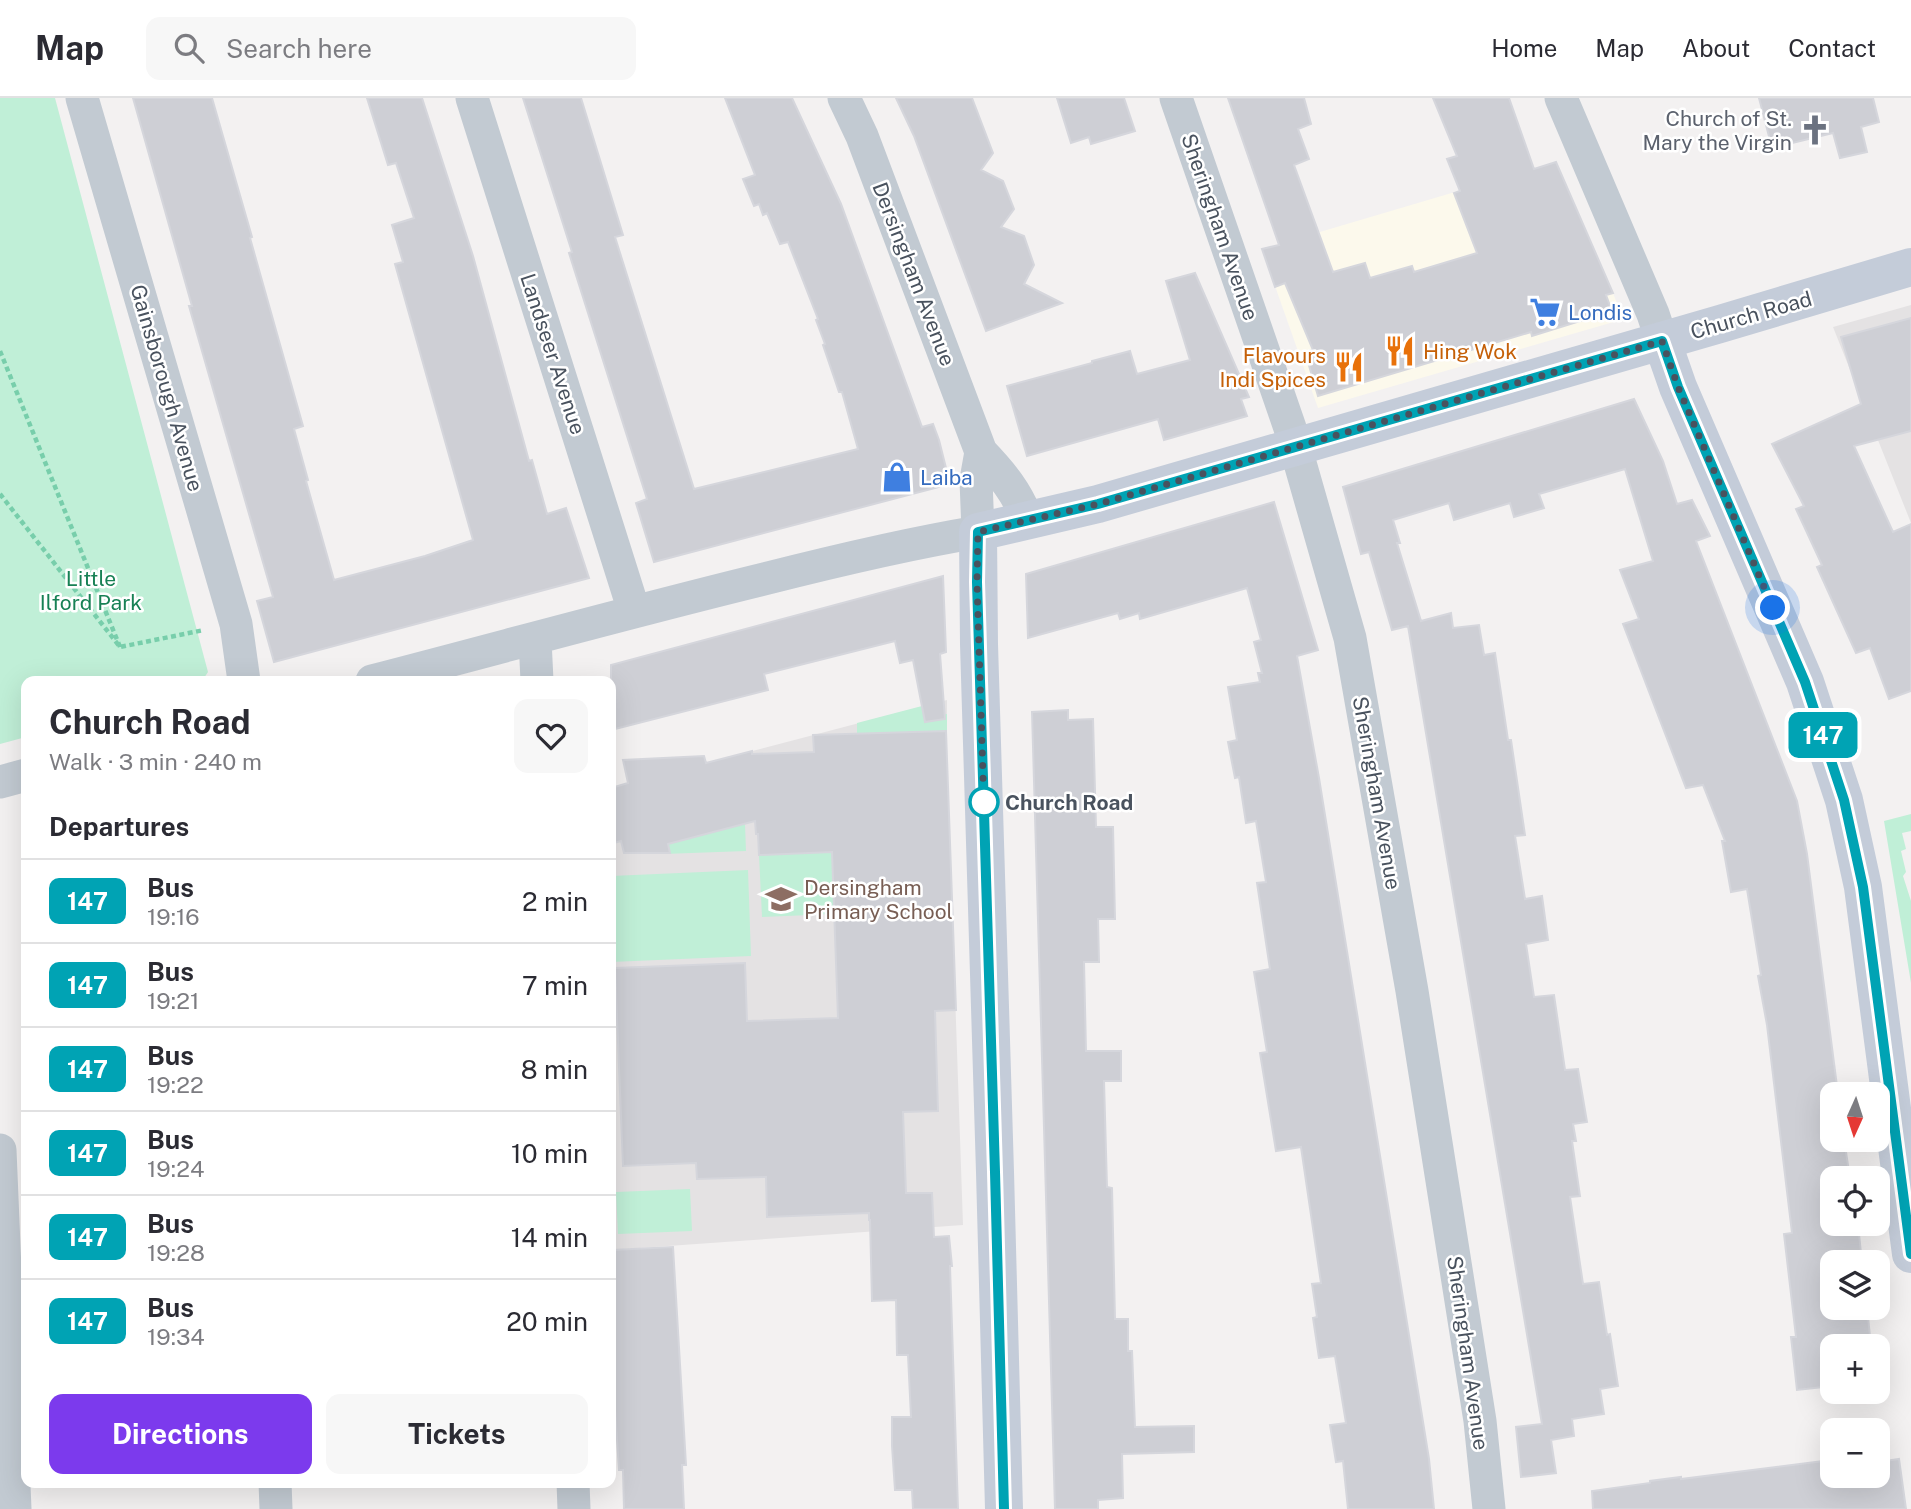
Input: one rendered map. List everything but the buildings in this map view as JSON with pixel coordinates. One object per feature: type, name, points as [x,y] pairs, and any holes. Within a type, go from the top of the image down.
[{"type":"main road","name":"Church Road","points":[[978,532],[1098,504],[1911,267]]},
{"type":"main road","points":[[1662,341],[1678,387],[1805,682],[1844,800],[1863,887],[1911,1254]]},
{"type":"main road","name":"Dersingham Avenue","points":[[978,532],[977,582],[1004,1509]]},
{"type":"street","name":"Gainsborough Avenue","points":[[82,98],[236,624],[243,676]]},
{"type":"street","name":"Landseer Avenue","points":[[472,98],[634,611]]},
{"type":"street","name":"Dersingham Avenue","points":[[844,98],[862,136],[981,452],[1020,500],[1028,521]]},
{"type":"street","name":"Sheringham Avenue","points":[[1175,98],[1296,447],[1350,638],[1414,1005],[1480,1421],[1489,1509]]},
{"type":"street","points":[[1561,98],[1662,341]]},
{"type":"street","name":"Dersingham Avenue","points":[[978,532],[976,480],[981,452]]},
{"type":"street","name":"Church Road","points":[[391,676],[634,611],[906,544],[978,532]]},
{"type":"street","points":[[535,639],[537,676]]},
{"type":"street","points":[[0,782],[21,776]]},
{"type":"street","points":[[0,1150],[15,1509]]},
{"type":"street","points":[[275,1488],[276,1509]]},
{"type":"street","points":[[573,1488],[574,1509]]},
{"type":"path","points":[[0,351],[120,647]]},
{"type":"path","points":[[0,494],[120,647]]},
{"type":"path","points":[[120,647],[236,624]]},
{"type":"shaded area","points":[[1556,162],[1624,319],[1318,408],[1262,249]]},
{"type":"shaded area","points":[[1911,305],[1911,523],[1833,327]]},
{"type":"shaded area","name":"Dersingham Primary School","points":[[947,700],[963,1225],[616,1250],[616,787]]},
{"type":"green space","name":"Little Ilford Park","points":[[0,98],[55,98],[208,672],[205,676],[21,676],[21,738],[0,744]]},
{"type":"green space","points":[[922,706],[925,719],[947,714],[947,761],[932,762],[931,731],[857,734],[857,723]]},
{"type":"green space","points":[[1911,814],[1911,831],[1902,833],[1906,849],[1901,851],[1906,872],[1903,876],[1911,901],[1911,983],[1884,821]]},
{"type":"green space","points":[[745,824],[746,851],[664,854],[664,851],[669,850],[668,844]]},
{"type":"green space","points":[[832,852],[835,914],[762,917],[759,855]]},
{"type":"green space","points":[[748,870],[751,956],[616,962],[616,876]]},
{"type":"green space","points":[[690,1189],[692,1231],[618,1234],[616,1192]]},
{"type":"bus line","name":"147","points":[[1004,1509],[977,582],[978,532],[1098,504],[1662,341],[1678,387],[1805,682],[1844,800],[1863,887],[1911,1254]]},
{"type":"place","name":"Church of St. Mary the Virgin","points":[[1815,130]]},
{"type":"place","name":"Londis","points":[[1545,312]]},
{"type":"place","name":"Hing Wok","points":[[1400,351]]},
{"type":"place","name":"Flavours Indi Spices","points":[[1349,367]]},
{"type":"place","name":"Laiba","points":[[897,477]]},
{"type":"place","name":"Church Road","points":[[984,802]]},
{"type":"place","name":"Dersingham Primary School","points":[[781,899]]},
{"type":"route","points":[[984,802],[984,809],[978,532],[1098,504],[1662,341],[1678,387],[1773,608]]}]
